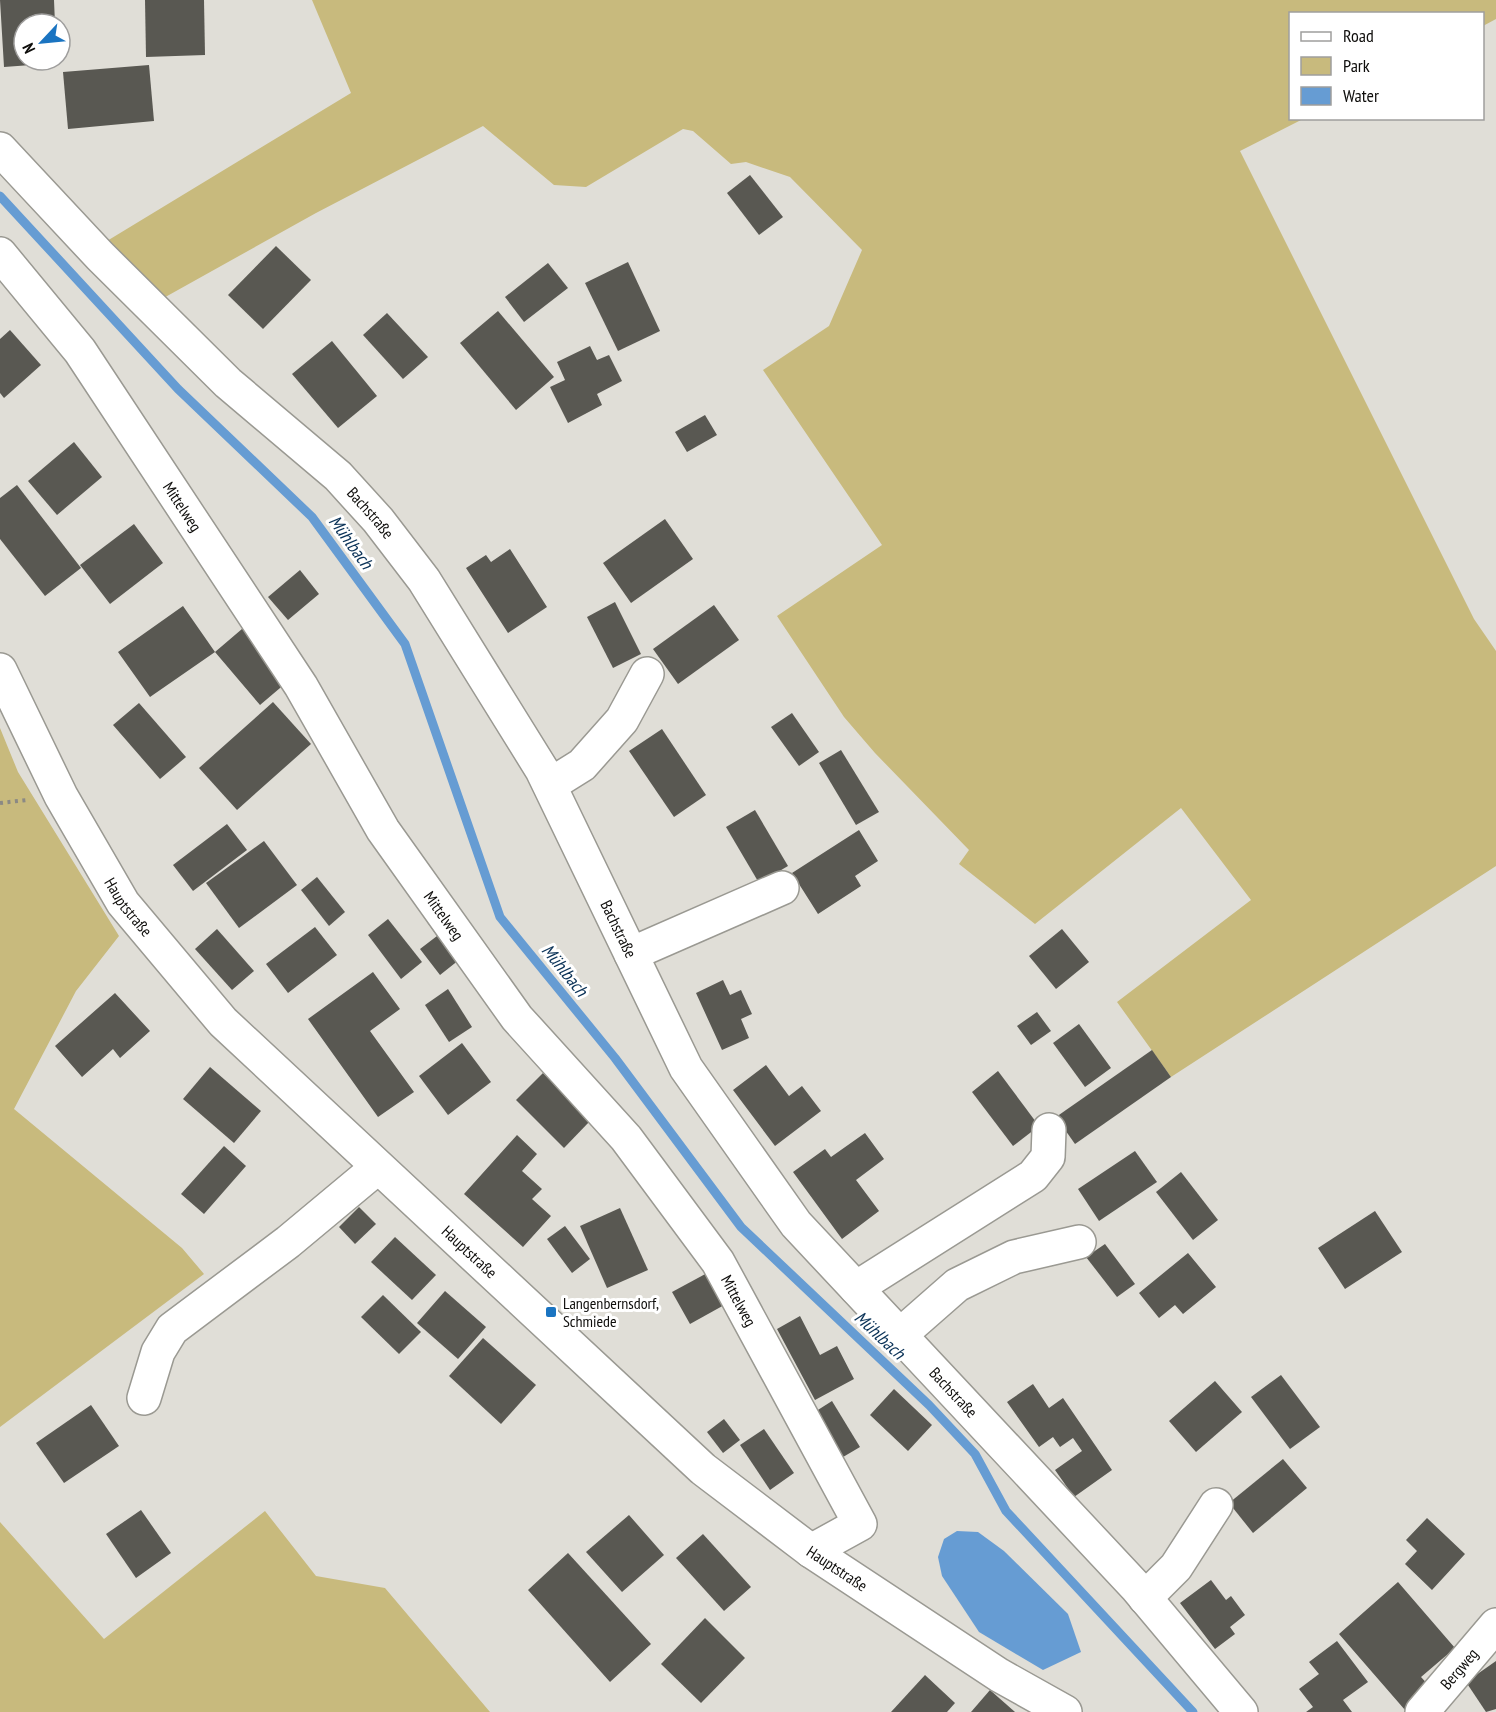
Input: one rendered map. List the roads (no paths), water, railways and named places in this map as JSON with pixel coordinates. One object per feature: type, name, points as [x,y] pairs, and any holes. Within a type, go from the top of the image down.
[{"type":"street","name":"Bachstraße","points":[[0,149],[100,256],[212,367],[338,476],[378,520],[424,580],[550,785],[686,1068],[796,1224],[1145,1598],[1241,1712]]},
{"type":"street","name":"Mittelweg","points":[[0,255],[80,351],[301,686],[383,830],[517,1018],[626,1138],[718,1262],[860,1524],[811,1551]]},
{"type":"street","name":"Hauptstraße","points":[[0,670],[61,796],[123,903],[223,1022],[703,1469],[811,1551],[999,1675],[1065,1712]]},
{"type":"street","points":[[550,785],[582,765],[622,720],[648,674]]},
{"type":"street","points":[[631,954],[782,888]]},
{"type":"street","points":[[856,1288],[1033,1176],[1048,1157],[1049,1130]]},
{"type":"street","points":[[144,1398],[158,1352],[172,1329],[288,1242],[378,1167]]},
{"type":"street","points":[[900,1335],[957,1285],[1014,1257],[1079,1242]]},
{"type":"street","points":[[1145,1598],[1176,1567],[1216,1505]]},
{"type":"street","name":"Bergweg","points":[[1422,1712],[1496,1624]]},
{"type":"street","points":[[1454,1674],[1496,1653]]},
{"type":"water","points":[[957,1531],[978,1532],[1004,1551],[1068,1614],[1081,1652],[1043,1670],[979,1632],[942,1576],[938,1557],[944,1539]]},
{"type":"waterway","name":"Mühlbach","points":[[0,196],[178,389],[312,517],[405,644],[500,917],[615,1058],[741,1227],[929,1405],[975,1454],[1006,1511],[1193,1712]]},
{"type":"place","name":"Langenbernsdorf, Schmiede","points":[[551,1312]]}]
